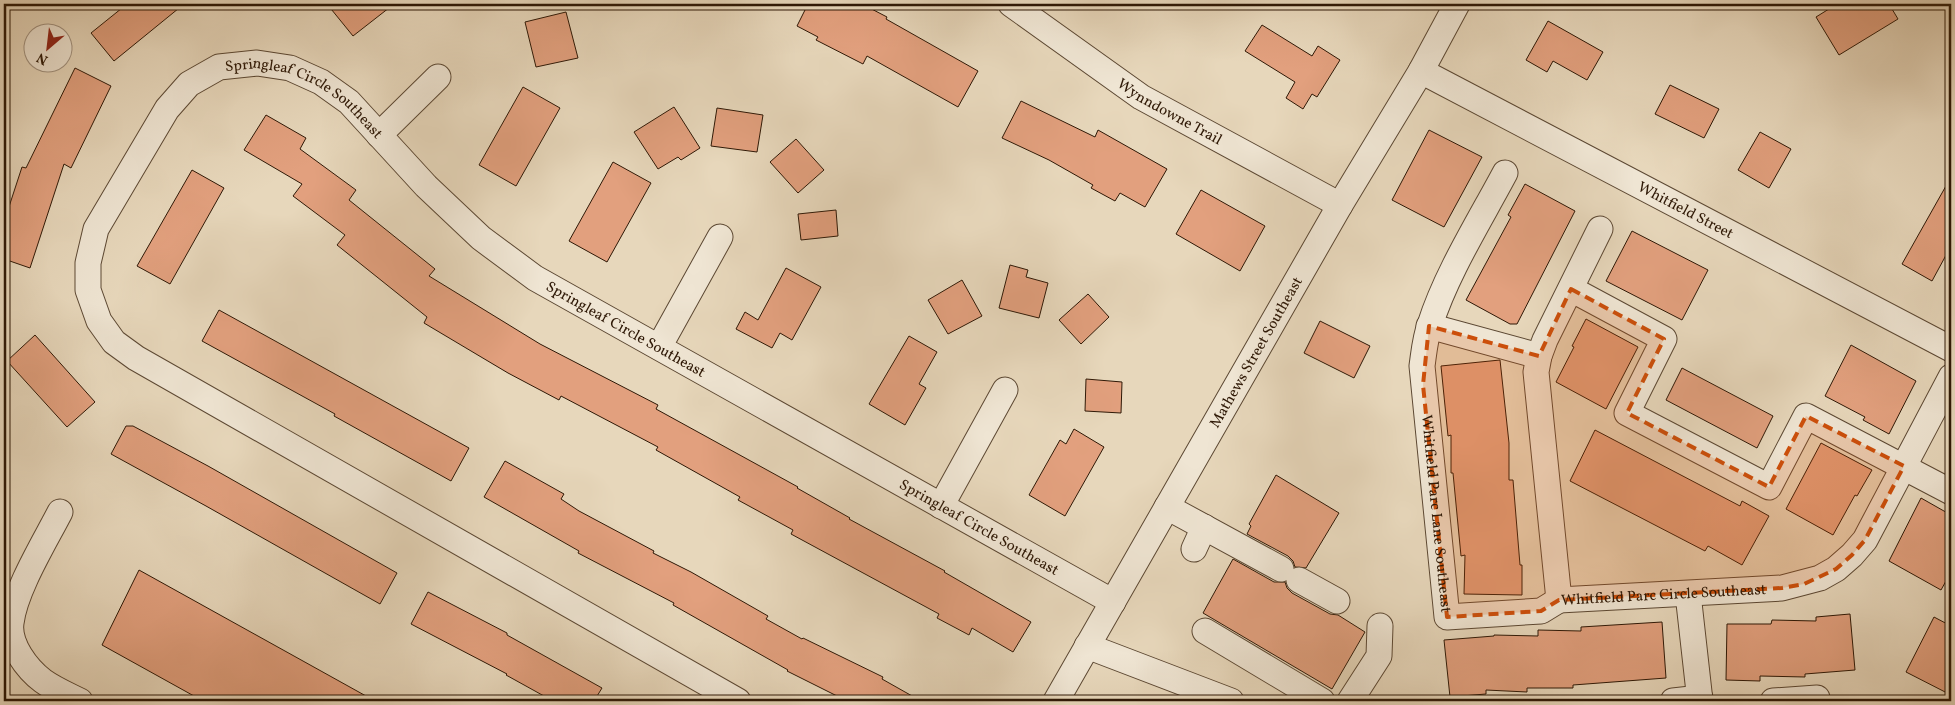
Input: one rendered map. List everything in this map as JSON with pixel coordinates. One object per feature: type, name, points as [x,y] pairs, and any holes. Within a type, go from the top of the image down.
[{"type":"street","name":"Wynndowne Trail","points":[[1011,4],[1141,97],[1340,205]]},
{"type":"street","name":"Mathews Street Southeast","points":[[1056,701],[1340,205],[1421,71],[1457,4]]},
{"type":"street","name":"Springleaf Circle Southeast","points":[[738,701],[136,358],[114,342],[98,321],[88,290],[88,263],[96,229],[167,109],[189,84],[219,67],[257,63],[290,68],[322,82],[342,97],[380,135],[426,186],[481,238],[535,278],[1113,602]]},
{"type":"street","name":"Whitfield Street","points":[[1421,71],[1951,349]]},
{"type":"street","points":[[380,135],[438,77]]},
{"type":"street","name":"Whitfield Parc Lane Southeast","points":[[1505,174],[1448,281],[1429,326],[1422,366],[1447,617],[1541,611],[1558,600]]},
{"type":"street","name":"Whitfield Parc Circle Southeast","points":[[1600,229],[1539,356],[1536,372],[1558,600],[1782,588],[1820,578],[1836,569],[1865,540],[1951,377]]},
{"type":"street","points":[[659,347],[720,237]]},
{"type":"street","points":[[1570,289],[1664,339],[1627,412],[1769,487],[1806,416],[1951,492]]},
{"type":"street","points":[[1429,326],[1539,356]]},
{"type":"street","points":[[941,506],[1005,390]]},
{"type":"street","points":[[1167,507],[1199,538],[1290,574],[1337,601]]},
{"type":"street","points":[[60,512],[18,596],[10,625],[14,644],[22,659],[42,680],[80,701]]},
{"type":"street","points":[[1674,701],[1700,700],[1688,594]]},
{"type":"street","points":[[1350,701],[1378,656],[1380,626]]},
{"type":"street","points":[[1205,631],[1322,701]]},
{"type":"street","points":[[1087,646],[1134,674],[1231,701]]},
{"type":"street","points":[[1774,701],[1817,698],[1817,701]]},
{"type":"highlighted area","points":[[1571,289],[1664,339],[1627,413],[1769,487],[1806,416],[1904,466],[1865,540],[1836,569],[1804,584],[1782,588],[1559,600],[1541,611],[1447,617],[1423,385],[1429,326],[1539,356]]},
{"type":"building","points":[[127,4],[184,4],[114,61],[91,33]]},
{"type":"building","points":[[327,4],[394,4],[353,36]]},
{"type":"building","points":[[808,4],[862,4],[978,71],[958,107],[867,56],[863,64],[816,40],[818,37],[797,26]]},
{"type":"building","points":[[1837,4],[1889,4],[1898,19],[1839,55],[1816,17]]},
{"type":"building","points":[[566,12],[578,58],[536,67],[525,22]]},
{"type":"building","points":[[1548,21],[1603,52],[1587,80],[1553,61],[1547,72],[1526,60]]},
{"type":"building","points":[[1262,25],[1312,56],[1318,46],[1340,60],[1317,97],[1312,94],[1303,109],[1286,98],[1295,82],[1245,51]]},
{"type":"building","points":[[75,68],[111,86],[71,168],[64,164],[30,268],[4,259],[4,222],[22,167],[26,168]]},
{"type":"building","points":[[1670,85],[1719,109],[1704,138],[1655,114]]},
{"type":"building","points":[[523,87],[560,108],[516,186],[479,165]]},
{"type":"building","points":[[1021,101],[1095,137],[1098,130],[1167,169],[1145,207],[1120,193],[1115,201],[1091,188],[1093,185],[1049,160],[1002,138]]},
{"type":"building","points":[[674,107],[700,148],[681,160],[678,157],[658,169],[634,132]]},
{"type":"building","points":[[717,108],[763,115],[757,152],[711,146]]},
{"type":"building","points":[[266,115],[306,138],[300,149],[356,190],[349,200],[435,269],[429,276],[540,344],[658,405],[656,409],[798,487],[849,519],[945,571],[1031,622],[1013,652],[972,628],[969,635],[937,618],[939,614],[791,534],[793,530],[738,500],[740,497],[656,450],[658,447],[561,396],[559,400],[508,373],[424,323],[427,317],[337,245],[345,235],[293,196],[302,184],[244,150]]},
{"type":"building","points":[[1429,130],[1482,157],[1444,227],[1392,200]]},
{"type":"building","points":[[1760,132],[1791,149],[1769,188],[1738,170]]},
{"type":"building","points":[[796,139],[824,170],[798,193],[770,162]]},
{"type":"building","points":[[613,162],[651,183],[607,262],[569,241]]},
{"type":"building","points":[[192,170],[224,188],[170,284],[137,266]]},
{"type":"building","points":[[1951,177],[1951,246],[1932,281],[1902,264]]},
{"type":"building","points":[[1525,184],[1575,211],[1517,324],[1510,324],[1466,300],[1511,217],[1508,215]]},
{"type":"building","points":[[1201,190],[1265,226],[1240,271],[1176,234]]},
{"type":"building","points":[[836,210],[838,236],[801,240],[798,214]]},
{"type":"building","points":[[1632,231],[1708,270],[1682,320],[1606,281]]},
{"type":"building","points":[[1010,265],[1028,270],[1026,277],[1048,283],[1039,318],[999,308]]},
{"type":"building","points":[[786,268],[821,287],[792,340],[780,333],[772,348],[736,329],[745,312],[758,320]]},
{"type":"building","points":[[962,280],[982,316],[948,334],[928,300]]},
{"type":"building","points":[[1088,294],[1109,317],[1081,344],[1059,320]]},
{"type":"building","points":[[219,310],[469,448],[451,481],[334,416],[335,414],[202,341]]},
{"type":"building","points":[[1586,319],[1638,347],[1606,409],[1556,382]]},
{"type":"building","points":[[1320,321],[1370,346],[1354,378],[1304,353]]},
{"type":"building","points":[[35,335],[95,402],[67,427],[7,361]]},
{"type":"building","points":[[909,336],[937,352],[919,384],[926,388],[905,425],[869,404]]},
{"type":"building","points":[[1851,345],[1916,381],[1889,434],[1863,420],[1865,417],[1825,396]]},
{"type":"building","points":[[1500,360],[1509,443],[1509,480],[1513,480],[1520,565],[1522,565],[1522,595],[1464,594],[1465,555],[1461,556],[1453,473],[1451,473],[1451,435],[1448,436],[1441,366]]},
{"type":"building","points":[[1682,368],[1773,416],[1757,448],[1666,400]]},
{"type":"building","points":[[1086,379],[1122,382],[1121,413],[1085,411]]},
{"type":"building","points":[[126,426],[133,426],[208,466],[397,573],[380,604],[111,454]]},
{"type":"building","points":[[1074,429],[1104,447],[1065,516],[1029,495],[1060,440],[1066,444]]},
{"type":"building","points":[[1595,430],[1740,506],[1742,501],[1769,516],[1742,565],[1708,546],[1705,551],[1570,481]]},
{"type":"building","points":[[1821,443],[1872,470],[1857,496],[1855,495],[1833,535],[1786,509]]},
{"type":"building","points":[[505,461],[564,494],[561,499],[579,511],[768,616],[766,619],[802,639],[883,677],[882,679],[921,701],[847,701],[787,671],[673,605],[674,603],[578,553],[579,551],[484,497]]},
{"type":"building","points":[[1276,475],[1339,513],[1306,568],[1295,567],[1293,561],[1288,556],[1247,534],[1251,526],[1249,524]]},
{"type":"building","points":[[1921,498],[1951,515],[1951,572],[1941,590],[1889,561]]},
{"type":"building","points":[[1233,559],[1274,582],[1285,582],[1287,588],[1292,593],[1330,614],[1338,615],[1365,632],[1332,689],[1203,613]]},
{"type":"building","points":[[139,570],[375,701],[203,701],[102,645]]},
{"type":"building","points":[[428,592],[507,633],[507,635],[602,688],[594,701],[553,701],[507,674],[411,624]]},
{"type":"building","points":[[1850,614],[1855,670],[1805,674],[1805,677],[1760,676],[1760,681],[1726,680],[1727,624],[1771,624],[1772,620],[1816,621],[1816,617]]},
{"type":"building","points":[[1934,617],[1951,626],[1951,695],[1906,672]]},
{"type":"building","points":[[1662,622],[1666,678],[1573,685],[1573,688],[1527,688],[1527,692],[1486,690],[1486,694],[1450,697],[1444,640],[1494,635],[1538,636],[1538,630],[1581,631],[1581,627]]}]
